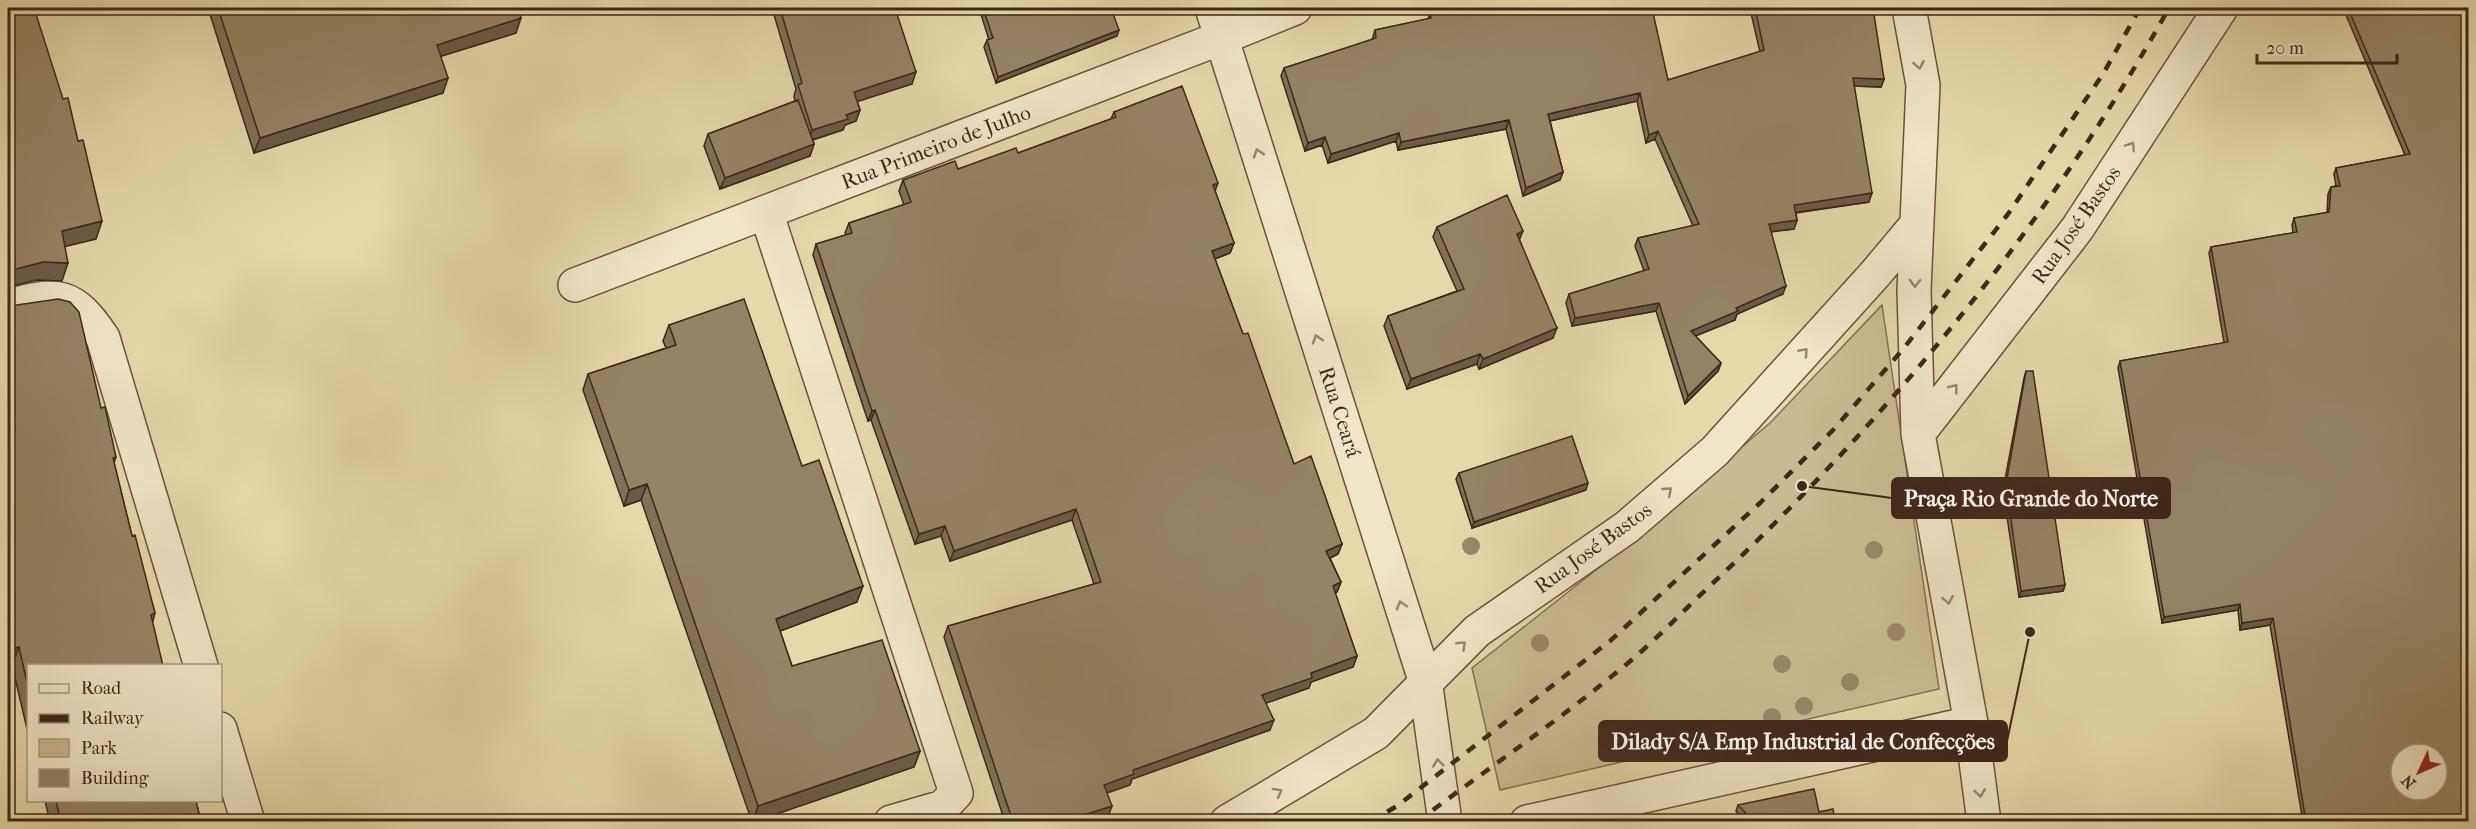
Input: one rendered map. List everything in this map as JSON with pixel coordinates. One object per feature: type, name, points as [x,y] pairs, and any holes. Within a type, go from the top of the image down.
[{"type":"street","name":"Rua Ceará","points":[[1212,8],[1425,680],[1445,822]]},
{"type":"street","name":"Rua Primeiro de Julho","points":[[575,285],[1295,8]]},
{"type":"street","points":[[1910,8],[1923,85],[1914,290],[1918,434],[1971,723],[1984,822]]},
{"type":"street","name":"Rua José Bastos","points":[[1918,434],[2077,229],[2221,8]]},
{"type":"street","points":[[766,212],[956,793],[943,807],[891,822]]},
{"type":"street","name":"Rua José Bastos","points":[[1227,822],[1376,733],[1425,680],[1477,631],[1627,527],[1715,451],[1917,225]]},
{"type":"street","points":[[8,306],[39,298],[65,299],[86,312],[103,338],[200,664]]},
{"type":"street","points":[[1527,822],[1971,723]]},
{"type":"street","points":[[222,736],[248,822]]},
{"type":"green space","points":[[1882,305],[1939,689],[1500,790],[1472,668],[1620,551],[1771,422]]},
{"type":"building","points":[[8,8],[34,8],[63,99],[68,98],[78,141],[83,140],[102,221],[62,231],[68,263],[43,262],[8,271]]},
{"type":"building","points":[[218,8],[518,8],[521,18],[437,45],[448,78],[260,138]]},
{"type":"building","points":[[780,8],[895,8],[916,72],[854,92],[860,110],[846,115],[848,119],[812,130],[798,85],[802,83]]},
{"type":"building","points":[[983,8],[1111,8],[1119,30],[998,77],[987,40],[993,38]]},
{"type":"building","points":[[1450,8],[1648,8],[1648,10],[1652,8],[1668,80],[1764,50],[1755,8],[1873,8],[1884,79],[1853,78],[1872,193],[1794,205],[1797,220],[1769,224],[1786,286],[1736,308],[1738,311],[1691,331],[1721,363],[1688,396],[1659,303],[1575,318],[1569,294],[1649,269],[1638,238],[1699,224],[1658,131],[1649,135],[1640,93],[1548,114],[1563,172],[1526,188],[1509,120],[1401,142],[1399,133],[1331,154],[1325,137],[1308,143],[1284,68],[1376,38],[1375,30],[1431,18],[1430,14]]},
{"type":"building","points":[[2348,8],[2469,8],[2469,822],[2306,822],[2273,618],[2242,623],[2240,604],[2164,617],[2120,361],[2228,342],[2211,247],[2297,232],[2294,218],[2329,212],[2331,187],[2340,186],[2336,168],[2410,154]]},
{"type":"building","points":[[1182,86],[1218,183],[1213,185],[1234,243],[1212,251],[1243,334],[1248,333],[1294,464],[1311,456],[1342,544],[1326,551],[1341,582],[1333,586],[1357,656],[1311,673],[1312,678],[1262,695],[1274,720],[1133,770],[1134,774],[1104,785],[1112,806],[1061,822],[1013,822],[948,626],[1101,582],[1076,509],[954,551],[945,526],[919,534],[875,410],[872,411],[816,244],[852,233],[849,223],[911,202],[903,180],[955,161],[958,169],[1016,148],[1018,153],[1116,117],[1114,112]]},
{"type":"building","points":[[798,100],[814,144],[725,178],[708,134]]},
{"type":"building","points":[[1507,195],[1523,231],[1517,234],[1557,328],[1483,359],[1480,354],[1411,379],[1388,316],[1464,289],[1437,227]]},
{"type":"building","points":[[58,299],[70,302],[79,312],[101,408],[105,407],[116,457],[113,458],[132,536],[135,535],[155,613],[151,615],[163,664],[27,664],[27,683],[19,647],[15,648],[8,611],[8,304],[10,306]]},
{"type":"building","points":[[744,299],[802,466],[819,460],[863,586],[776,619],[792,666],[882,640],[920,751],[758,806],[647,484],[629,490],[588,374],[676,345],[669,325]]},
{"type":"building","points":[[2026,371],[2033,371],[2065,585],[2021,591],[2006,484]]},
{"type":"building","points":[[1572,436],[1588,483],[1474,522],[1459,473]]},
{"type":"building","points":[[1814,789],[1819,812],[1833,809],[1835,822],[1754,822],[1738,805]]},
{"type":"building","points":[[56,802],[196,802],[201,822],[61,822]]},
{"type":"railway","points":[[1370,822],[1397,806],[1610,641],[1760,503],[1834,429],[1904,348],[2008,214],[2103,74],[2140,8]]},
{"type":"railway","points":[[1417,822],[1603,684],[1661,634],[1780,518],[1843,452],[1905,383],[2020,239],[2073,164],[2123,87],[2169,8]]},
{"type":"place","name":"Praça Rio Grande do Norte","points":[[1802,486]]},
{"type":"place","name":"Dilady S/A Emp Industrial de Confecções","points":[[2030,632]]}]
